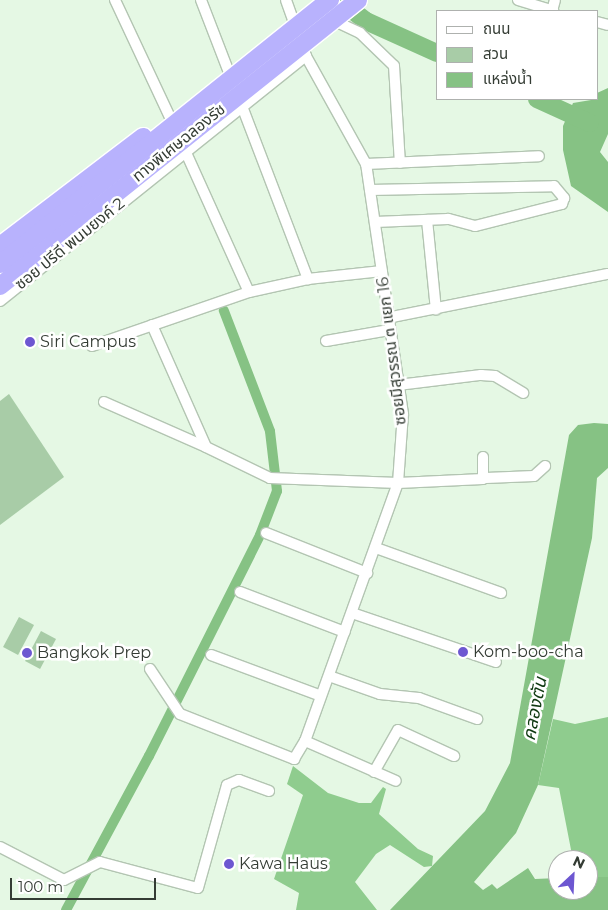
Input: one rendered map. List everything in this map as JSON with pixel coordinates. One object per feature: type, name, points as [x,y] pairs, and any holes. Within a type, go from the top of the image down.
[{"type":"highway","name":"ทางพิเศษฉลองรัช","points":[[0,264],[330,0]]},
{"type":"highway","name":"ทางพิเศษฉลองรัช","points":[[0,286],[358,0]]},
{"type":"highway","points":[[0,246],[122,151],[234,78]]},
{"type":"street","points":[[116,0],[129,38],[185,150],[249,292]]},
{"type":"street","points":[[201,0],[308,279]]},
{"type":"street","name":"ซอยมีสุวรรณ ๓ แยก 16","points":[[150,669],[169,702],[180,714],[290,760],[305,741],[398,483],[403,414],[387,318],[366,164],[306,56],[286,0]]},
{"type":"street","points":[[518,0],[549,10]]},
{"type":"street","points":[[341,24],[360,33],[394,66],[400,163]]},
{"type":"street","name":"ซอย ปรีดี พนมยงค์ 2","points":[[0,301],[185,150],[306,56]]},
{"type":"street","points":[[366,164],[540,156]]},
{"type":"street","points":[[370,190],[554,186],[564,198],[562,204],[475,226],[448,219],[375,222]]},
{"type":"street","points":[[426,220],[436,310]]},
{"type":"street","points":[[92,346],[249,292],[308,279],[382,271]]},
{"type":"street","points":[[387,318],[436,310],[608,274]]},
{"type":"street","points":[[152,326],[206,447]]},
{"type":"street","points":[[326,341],[389,330]]},
{"type":"street","points":[[398,385],[481,374],[495,376],[524,393]]},
{"type":"street","points":[[104,402],[206,447],[270,478],[282,480],[398,483],[534,476],[545,466]]},
{"type":"street","points":[[483,457],[486,478]]},
{"type":"street","points":[[266,533],[367,573]]},
{"type":"street","points":[[376,548],[501,593]]},
{"type":"street","points":[[240,592],[345,632]]},
{"type":"street","points":[[352,613],[496,662]]},
{"type":"street","points":[[211,655],[321,696]]},
{"type":"street","points":[[329,676],[380,694],[419,698],[477,719]]},
{"type":"street","points":[[374,772],[398,730],[454,756]]},
{"type":"street","points":[[305,741],[396,782]]},
{"type":"street","points":[[0,847],[66,880],[103,862],[198,888],[227,784],[239,780],[270,791]]},
{"type":"green space","points":[[9,394],[64,477],[0,525],[0,401]]},
{"type":"green space","points":[[19,617],[34,625],[18,655],[3,647]]},
{"type":"green space","points":[[41,631],[56,639],[40,669],[25,661]]},
{"type":"shaded area","points":[[608,717],[608,877],[598,877],[598,850],[571,850],[559,788],[538,785],[553,719],[575,724]]},
{"type":"shaded area","points":[[293,766],[328,793],[359,803],[371,803],[383,787],[386,789],[379,814],[418,849],[433,856],[432,866],[424,867],[390,845],[376,854],[355,882],[377,910],[296,910],[299,893],[274,879],[303,795],[287,784]]},
{"type":"water","points":[[608,88],[608,134],[600,152],[608,162],[608,212],[571,186],[563,150],[563,126],[573,103],[598,100],[598,93]]},
{"type":"water","name":"คลองตัน","points":[[608,424],[608,468],[597,478],[592,538],[538,785],[516,833],[474,882],[483,890],[492,884],[497,889],[528,868],[535,879],[548,878],[548,900],[598,900],[598,877],[608,877],[608,910],[390,910],[485,811],[510,763],[569,435],[578,425]]},
{"type":"waterway","points":[[339,0],[366,21],[436,53]]},
{"type":"waterway","points":[[539,100],[590,123]]},
{"type":"waterway","points":[[66,910],[149,756],[260,535],[277,491],[270,431],[224,311]]},
{"type":"place","name":"Siri Campus","points":[[30,342]]},
{"type":"place","name":"Kom-boo-cha","points":[[463,652]]},
{"type":"place","name":"Bangkok Prep","points":[[27,653]]},
{"type":"place","name":"Kawa Haus","points":[[229,864]]}]
